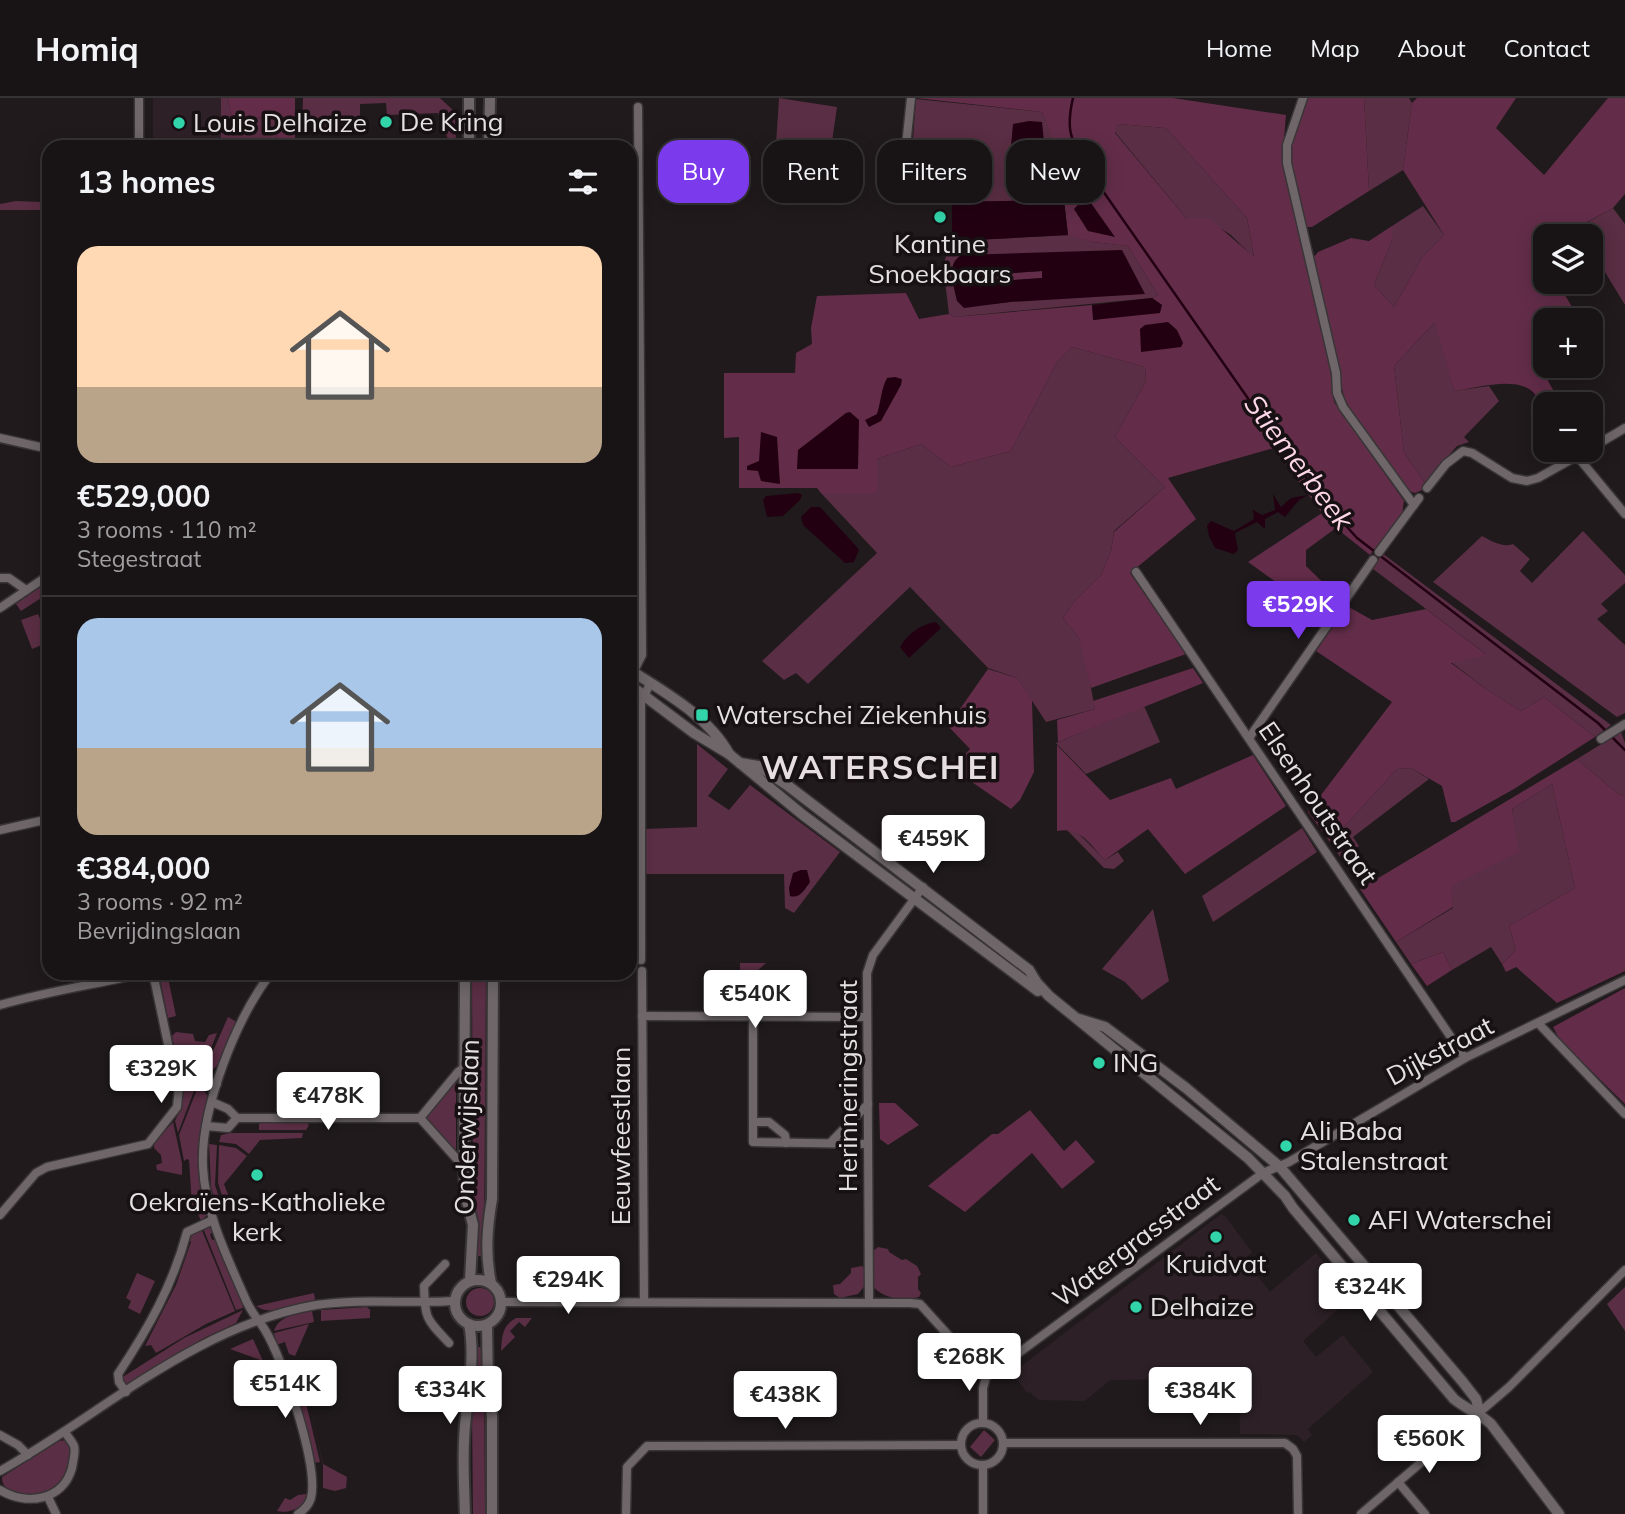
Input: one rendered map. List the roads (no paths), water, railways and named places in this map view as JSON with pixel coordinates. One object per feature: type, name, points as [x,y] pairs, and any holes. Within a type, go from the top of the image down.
[{"type":"main road","points":[[469,140],[469,98],[480,101],[491,99],[489,140]]},
{"type":"main road","name":"Onderwijslaan","points":[[465,980],[464,1167],[465,1193],[473,1225],[470,1280]]},
{"type":"main road","name":"Onderwijslaan","points":[[493,980],[492,1199],[487,1231],[487,1258],[491,1283],[497,1288],[502,1302]]},
{"type":"main road","points":[[491,1283],[477,1279],[463,1285],[457,1292],[456,1311],[461,1319],[469,1324],[487,1325],[495,1320],[502,1302]]},
{"type":"main road","points":[[465,1514],[465,1430],[472,1338],[469,1324]]},
{"type":"main road","points":[[487,1325],[488,1388],[492,1416],[492,1514]]},
{"type":"street","points":[[139,98],[139,140]]},
{"type":"street","points":[[907,140],[911,98]]},
{"type":"street","points":[[1303,98],[1287,145],[1287,163],[1336,373],[1337,393],[1343,407],[1416,501],[1379,552]]},
{"type":"street","points":[[637,664],[642,655],[638,107]]},
{"type":"street","points":[[1603,441],[1625,428]]},
{"type":"street","points":[[0,438],[42,447]]},
{"type":"street","points":[[1427,488],[1446,464],[1463,451],[1472,453],[1512,478],[1527,481],[1566,462]]},
{"type":"street","points":[[1582,462],[1625,514]]},
{"type":"street","points":[[1249,738],[1373,560]]},
{"type":"street","name":"Elsenhoutstraat","points":[[1136,572],[1465,1058]]},
{"type":"street","points":[[0,578],[9,578],[26,590]]},
{"type":"street","points":[[0,608],[42,580]]},
{"type":"street","points":[[637,677],[699,718],[720,738],[729,754]]},
{"type":"street","points":[[641,960],[642,702],[650,684]]},
{"type":"street","points":[[637,690],[694,733],[729,754],[752,776],[914,900],[1039,992],[1049,996]]},
{"type":"street","points":[[1602,739],[1621,726]]},
{"type":"street","points":[[740,763],[758,766],[787,785],[966,920],[1029,970],[1049,996],[1248,1158],[1285,1196],[1454,1399],[1466,1409],[1480,1414],[1491,1424],[1559,1514]]},
{"type":"street","points":[[0,830],[42,821]]},
{"type":"street","name":"Herinneringstraat","points":[[869,1301],[867,973],[873,955],[923,887]]},
{"type":"street","points":[[958,932],[966,920]]},
{"type":"street","points":[[637,948],[641,944]]},
{"type":"street","name":"Eeuwfeestlaan","points":[[642,971],[644,1301]]},
{"type":"street","points":[[0,1006],[109,980]]},
{"type":"street","points":[[154,980],[172,1063],[183,1075],[217,1084]]},
{"type":"street","points":[[267,980],[247,1014],[217,1084],[206,1126],[203,1166],[213,1220],[245,1298],[272,1345],[296,1407],[306,1447],[312,1490],[309,1504],[298,1514]]},
{"type":"street","name":"Dijkstraat","points":[[1280,1167],[1465,1058],[1625,980]]},
{"type":"street","points":[[642,1016],[867,1017]]},
{"type":"street","points":[[753,1016],[753,1142],[868,1144]]},
{"type":"street","points":[[1078,1018],[1105,1027],[1186,1088],[1280,1167],[1476,1399],[1480,1414]]},
{"type":"street","points":[[1538,1023],[1625,1114]]},
{"type":"street","name":"Onderwijslaan","points":[[464,1167],[419,1118],[465,1067]]},
{"type":"street","points":[[0,1215],[36,1173],[47,1167],[148,1144],[177,1107],[183,1075]]},
{"type":"street","points":[[1177,1100],[1186,1088]]},
{"type":"street","points":[[212,1102],[228,1109],[237,1118],[419,1118]]},
{"type":"street","points":[[830,1143],[868,1104]]},
{"type":"street","points":[[206,1126],[228,1128],[237,1118]]},
{"type":"street","points":[[753,1122],[769,1122],[785,1135],[786,1143]]},
{"type":"street","name":"Watergrasstraat","points":[[986,1377],[1263,1173],[1280,1167]]},
{"type":"street","points":[[1293,1208],[1306,1197]]},
{"type":"street","points":[[126,1392],[119,1382],[118,1374],[163,1301],[187,1233],[213,1220]]},
{"type":"street","points":[[445,1264],[424,1286],[426,1319],[449,1343]]},
{"type":"street","points":[[1361,1514],[1480,1414],[1625,1270]]},
{"type":"street","points":[[0,1471],[212,1338],[257,1320],[332,1303],[455,1301]]},
{"type":"street","points":[[502,1302],[869,1301],[920,1304],[986,1377],[983,1388],[983,1423]]},
{"type":"street","points":[[1454,1399],[1464,1395],[1467,1388]]},
{"type":"street","points":[[983,1423],[999,1431],[1003,1443],[998,1458],[983,1465],[968,1460],[961,1445],[967,1429],[983,1423]]},
{"type":"street","points":[[0,1490],[9,1496],[31,1500],[48,1497],[58,1490],[70,1473],[74,1446],[65,1432]]},
{"type":"street","points":[[0,1435],[18,1445],[28,1455]]},
{"type":"street","points":[[1003,1443],[1285,1443],[1293,1448],[1297,1456],[1298,1514]]},
{"type":"street","points":[[626,1514],[627,1467],[647,1446],[961,1445]]},
{"type":"street","points":[[983,1465],[983,1514]]},
{"type":"street","points":[[1398,1482],[1425,1514]]},
{"type":"street","points":[[48,1497],[56,1514]]},
{"type":"waterway","name":"Stiemerbeek","points":[[1073,98],[1071,132],[1084,164],[1261,417],[1322,499],[1357,538],[1598,723],[1625,750]]},
{"type":"place","name":"De Kring","points":[[386,122]]},
{"type":"place","name":"Louis Delhaize","points":[[179,123]]},
{"type":"place","name":"Kantine Snoekbaars","points":[[940,217]]},
{"type":"place","name":"Waterschei Ziekenhuis","points":[[702,715]]},
{"type":"place","name":"ING","points":[[1099,1063]]},
{"type":"place","name":"Ali Baba Stalenstraat","points":[[1286,1146]]},
{"type":"place","name":"Oekraïens-Katholieke kerk","points":[[257,1175]]},
{"type":"place","name":"AFI Waterschei","points":[[1354,1220]]},
{"type":"place","name":"Kruidvat","points":[[1216,1237]]},
{"type":"place","name":"Delhaize","points":[[1136,1307]]},
{"type":"district","name":"WATERSCHEI","points":[[881,767]]}]
